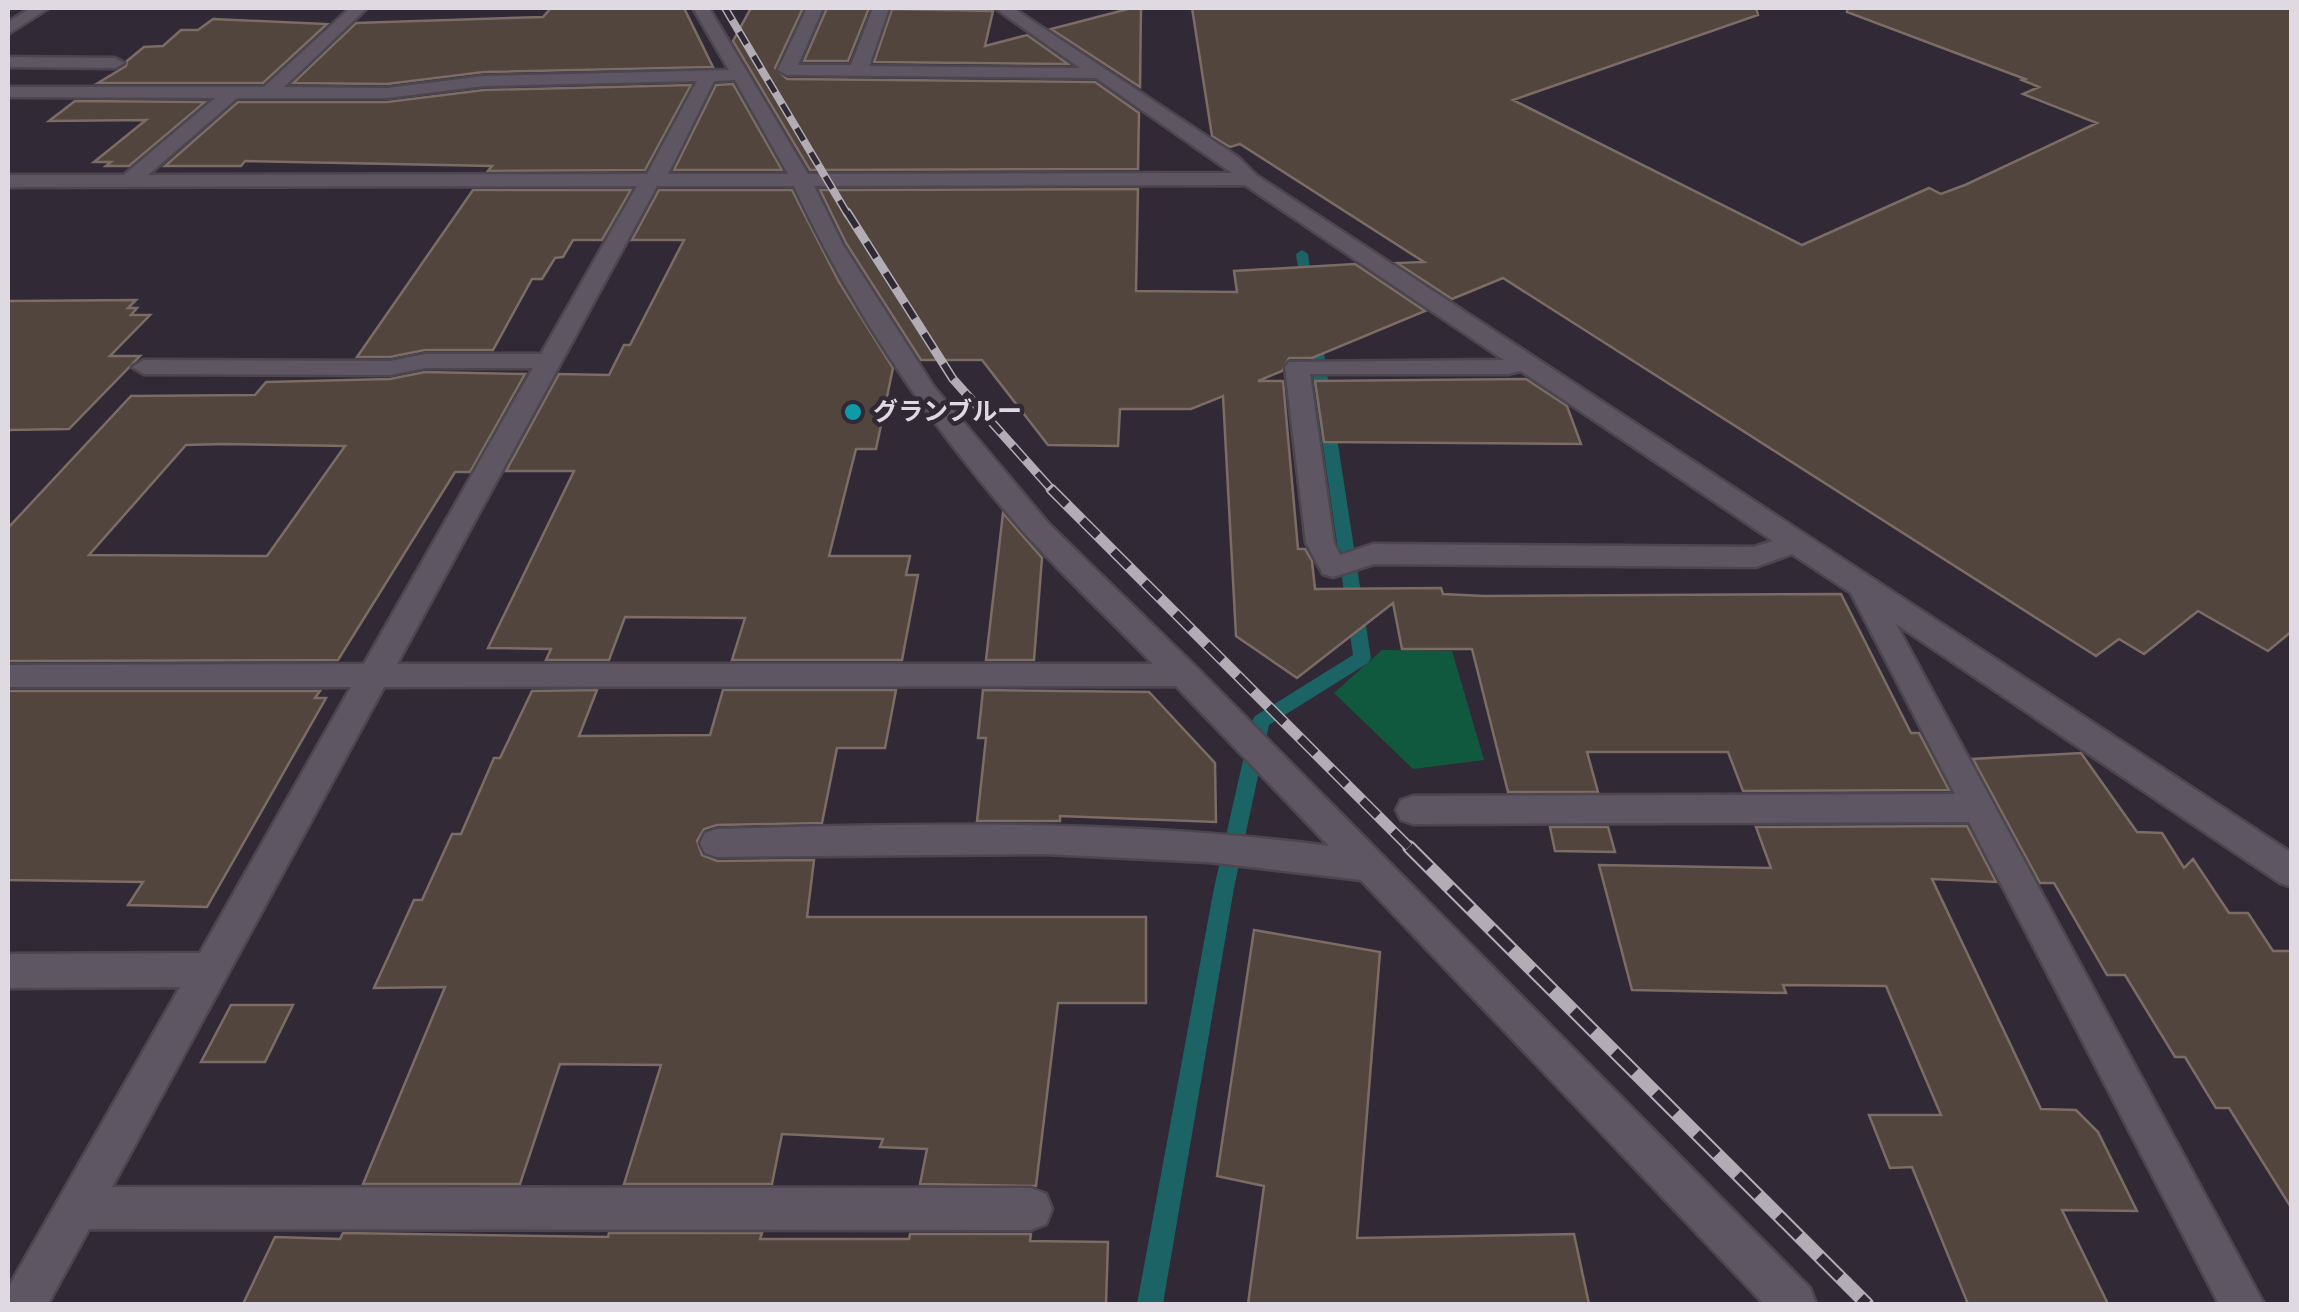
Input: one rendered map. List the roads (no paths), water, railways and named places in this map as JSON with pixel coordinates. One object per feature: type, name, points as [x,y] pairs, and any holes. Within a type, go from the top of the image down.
[{"type":"street","points":[[8,29],[40,8]]},
{"type":"street","points":[[269,92],[359,8]]},
{"type":"street","points":[[701,8],[801,178],[832,245],[924,391],[1039,531],[1237,728],[1794,1304]]},
{"type":"street","points":[[816,8],[786,70],[1100,72]]},
{"type":"street","points":[[858,70],[881,8]]},
{"type":"street","points":[[1003,8],[1231,160],[1250,179],[2292,872]]},
{"type":"street","points":[[8,62],[116,64]]},
{"type":"street","points":[[8,92],[386,94],[484,81],[740,75]]},
{"type":"street","points":[[24,1304],[707,78]]},
{"type":"street","points":[[130,180],[232,92]]},
{"type":"street","points":[[8,180],[1250,179]]},
{"type":"street","points":[[144,367],[390,368],[425,360],[550,362]]},
{"type":"street","points":[[1526,362],[1508,367],[1297,368],[1320,543],[1333,567],[1372,554],[1756,558],[1798,542]]},
{"type":"street","points":[[1860,584],[2242,1304]]},
{"type":"street","points":[[8,676],[1185,675]]},
{"type":"street","points":[[1413,810],[1978,808]]},
{"type":"street","points":[[717,843],[886,838],[1204,844],[1371,868]]},
{"type":"street","points":[[8,971],[211,970]]},
{"type":"street","points":[[78,1208],[1031,1209]]},
{"type":"waterway","points":[[1302,254],[1307,288]]},
{"type":"waterway","points":[[1150,1304],[1224,888],[1261,721],[1362,658],[1314,334]]},
{"type":"railway","points":[[725,8],[848,215]]},
{"type":"railway","points":[[847,212],[953,379],[1053,491]]},
{"type":"railway","points":[[1053,491],[1409,847]]},
{"type":"railway","points":[[1409,847],[1867,1304]]},
{"type":"railway","points":[[1409,847],[1412,850]]},
{"type":"place","name":"グランブルー","points":[[853,412]]}]
